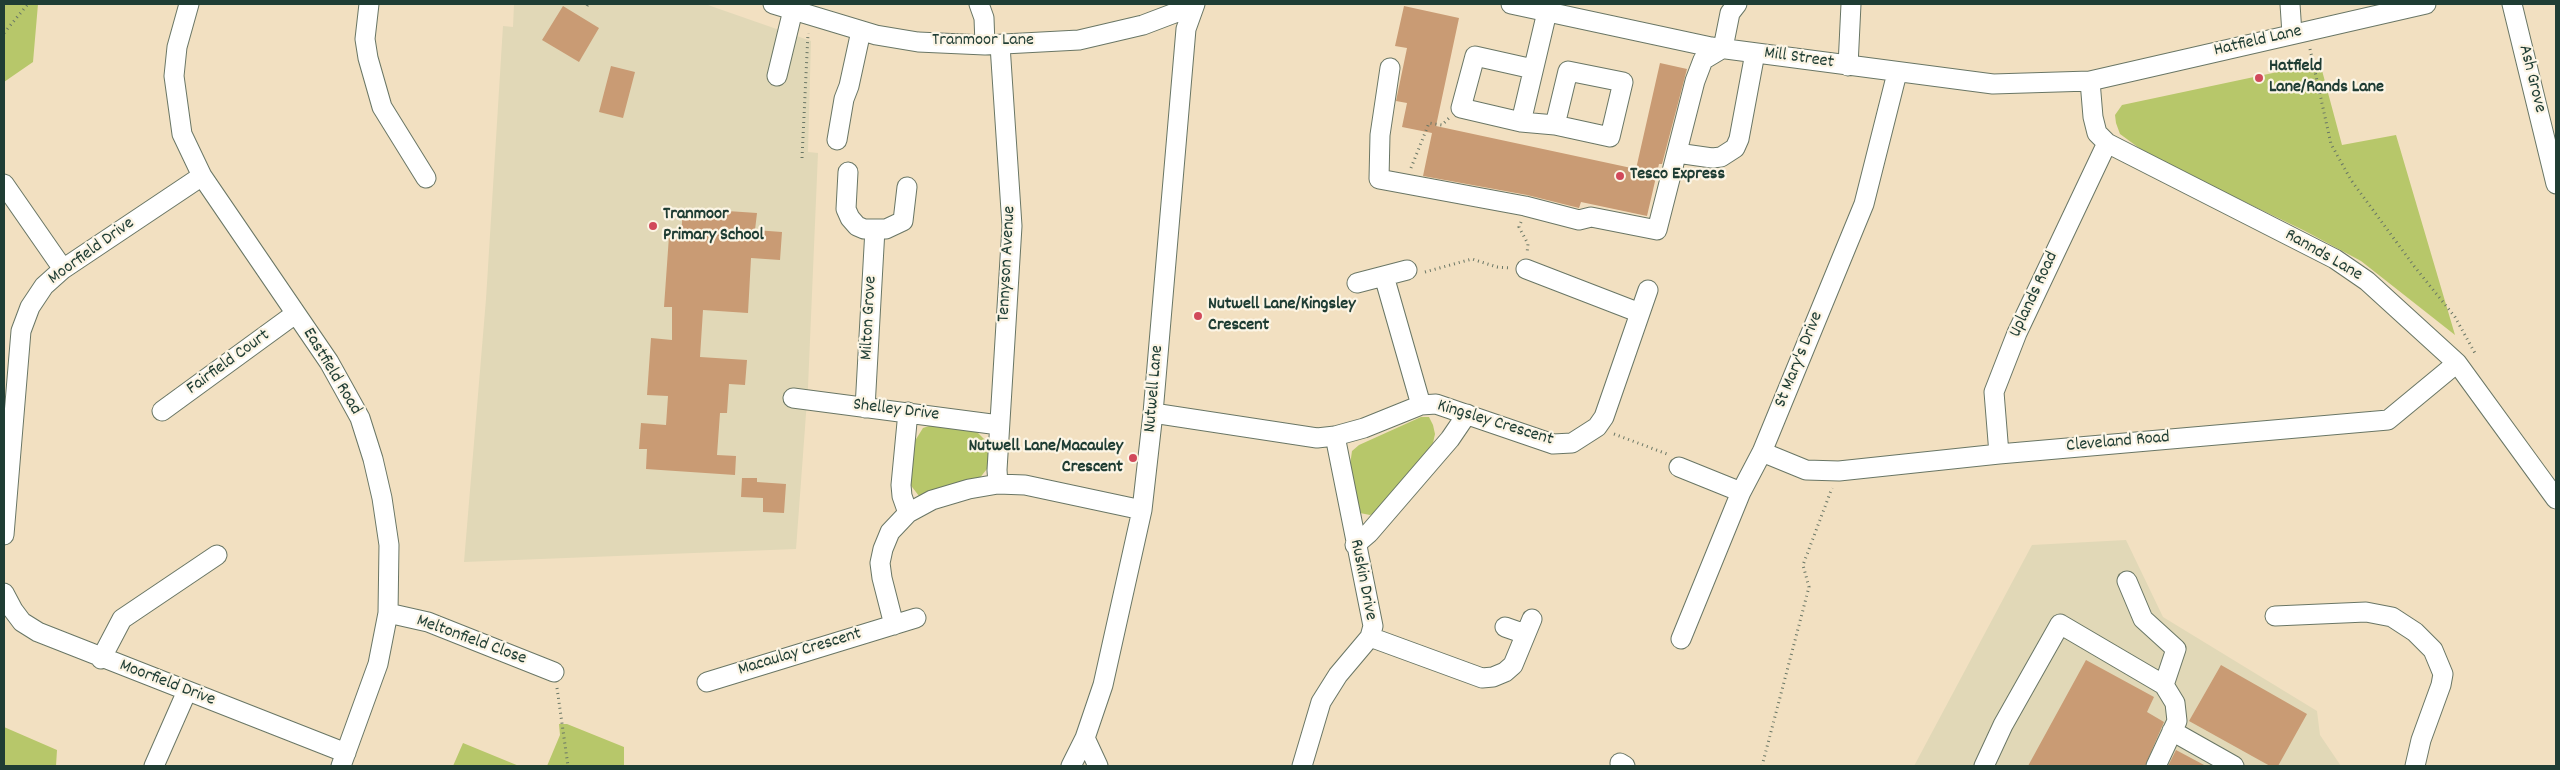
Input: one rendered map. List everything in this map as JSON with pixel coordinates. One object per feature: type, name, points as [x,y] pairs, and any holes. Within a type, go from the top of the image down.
[{"type":"street","points":[[369,4],[366,39],[368,58],[379,100],[426,178]]},
{"type":"street","name":"Tranmoor Lane","points":[[773,4],[862,31],[918,42],[992,45],[1079,40],[1143,25],[1194,5]]},
{"type":"street","name":"Tennyson Avenue","points":[[978,4],[992,45],[1012,226],[999,425],[998,484]]},
{"type":"street","name":"Mill Street","points":[[1511,4],[1723,48],[1897,73],[1993,84],[2090,81]]},
{"type":"street","points":[[1390,68],[1380,135],[1379,179],[1525,206],[1579,220],[1591,217],[1658,230],[1695,81],[1703,60],[1723,48],[1730,13],[1737,4]]},
{"type":"street","points":[[1848,66],[1851,4]]},
{"type":"street","points":[[2290,4],[2299,33]]},
{"type":"street","name":"Hatfield Lane","points":[[2090,81],[2426,4]]},
{"type":"street","name":"Ash Grove","points":[[2512,4],[2556,184]]},
{"type":"street","name":"Eastfield Road","points":[[184,5],[174,76],[182,134],[202,176],[329,362],[360,418],[382,498],[389,545],[388,614],[378,664],[344,760]]},
{"type":"street","name":"Nutwell Lane","points":[[1071,766],[1085,738],[1103,685],[1142,510],[1153,413],[1186,29],[1194,5]]},
{"type":"street","points":[[1513,120],[1534,69],[1547,12]]},
{"type":"street","points":[[777,76],[801,13]]},
{"type":"street","points":[[837,140],[844,98],[849,86],[862,31]]},
{"type":"street","points":[[1677,153],[1712,158],[1721,157],[1735,148],[1739,139],[1755,53]]},
{"type":"street","points":[[1534,69],[1474,56],[1462,108],[1513,120],[1555,125]]},
{"type":"street","name":"St Mary's Drive","points":[[1681,639],[1742,492],[1762,452],[1864,204],[1897,73]]},
{"type":"street","points":[[2090,81],[2092,117],[2098,132],[2107,143]]},
{"type":"street","name":"Rannds Lane","points":[[2107,143],[2335,259],[2367,281],[2457,363],[2475,385],[2556,499]]},
{"type":"street","name":"Uplands Road","points":[[1999,454],[1994,392],[2017,333],[2107,143]]},
{"type":"street","points":[[848,172],[845,198],[850,218],[864,229],[886,229],[903,221],[907,187]]},
{"type":"street","name":"Moorfield Drive","points":[[4,535],[21,331],[30,307],[44,286],[63,269],[202,176]]},
{"type":"street","points":[[4,184],[63,269]]},
{"type":"street","name":"Milton Grove","points":[[865,408],[875,229]]},
{"type":"street","points":[[1526,269],[1640,313]]},
{"type":"street","points":[[1357,283],[1407,270]]},
{"type":"street","points":[[1384,276],[1421,406]]},
{"type":"street","points":[[1597,427],[1604,417],[1648,290]]},
{"type":"street","name":"Fairfield Court","points":[[162,412],[295,314]]},
{"type":"street","name":"Cleveland Road","points":[[1762,452],[1806,470],[1839,471],[1999,454],[2388,420],[2457,363]]},
{"type":"street","name":"Shelley Drive","points":[[793,398],[999,425]]},
{"type":"street","name":"Kingsley Crescent","points":[[1153,413],[1304,437],[1335,436],[1364,428],[1421,406],[1436,404],[1553,444],[1572,443],[1597,427]]},
{"type":"street","points":[[908,412],[901,485],[902,496],[908,513]]},
{"type":"street","points":[[1355,544],[1369,533],[1450,439],[1467,414]]},
{"type":"street","name":"Ruskin Drive","points":[[1302,766],[1321,702],[1338,675],[1370,637],[1372,618],[1355,544],[1335,436]]},
{"type":"street","points":[[1679,467],[1742,492]]},
{"type":"street","points":[[894,625],[880,563],[890,532],[908,513],[932,500],[968,489],[998,484],[1025,486],[1142,510]]},
{"type":"street","points":[[101,659],[122,619],[217,555]]},
{"type":"street","points":[[2127,582],[2143,619],[2176,649],[2164,684]]},
{"type":"street","name":"Moorfield Drive","points":[[4,593],[22,622],[38,632],[101,659],[187,691],[344,760]]},
{"type":"street","points":[[2275,616],[2366,612],[2392,618],[2415,632],[2433,650],[2440,664],[2442,680],[2421,740],[2415,766]]},
{"type":"street","name":"Meltonfield Close","points":[[388,614],[428,622],[554,672]]},
{"type":"street","name":"Macaulay Crescent","points":[[708,682],[916,618]]},
{"type":"street","points":[[1984,766],[2003,725],[2060,624],[2164,684],[2175,703],[2177,721],[2156,766]]},
{"type":"street","points":[[1370,637],[1482,678],[1487,678],[1505,672],[1513,665],[1528,627],[1506,627]]},
{"type":"street","points":[[154,766],[187,691]]},
{"type":"street","points":[[2172,732],[2234,766]]},
{"type":"street","points":[[1085,738],[1098,766]]},
{"type":"path","points":[[4,33],[28,4]]},
{"type":"path","points":[[801,13],[802,158]]},
{"type":"path","points":[[2299,33],[2331,144],[2351,180],[2414,266],[2455,317],[2466,335],[2483,370],[2475,385]]},
{"type":"path","points":[[1404,184],[1429,123],[1442,125],[1462,108]]},
{"type":"path","points":[[1407,270],[1418,274],[1472,259],[1497,267],[1526,269],[1528,244],[1519,227],[1525,206]]},
{"type":"path","points":[[1597,427],[1668,454],[1679,467]]},
{"type":"path","points":[[1762,766],[1809,586],[1803,565],[1839,471]]},
{"type":"path","points":[[554,672],[568,766]]},
{"type":"shaded area","name":"Tranmoor Primary School","points":[[514,4],[705,4],[811,41],[808,152],[818,153],[808,387],[796,549],[464,562],[486,299],[503,26],[513,27]]},
{"type":"shaded area","points":[[2126,540],[2163,617],[2317,711],[2320,735],[2341,766],[1914,766],[2032,545]]},
{"type":"green space","points":[[4,4],[38,4],[33,62],[4,82]]},
{"type":"green space","points":[[2320,63],[2342,145],[2396,135],[2455,335],[2361,261],[2305,231],[2150,156],[2120,134],[2116,123],[2115,115],[2122,105]]},
{"type":"green space","points":[[1421,417],[1429,417],[1433,425],[1435,434],[1433,443],[1378,512],[1370,515],[1360,513],[1350,465],[1352,451],[1359,445]]},
{"type":"green space","points":[[932,425],[977,432],[985,440],[991,454],[990,465],[979,479],[919,496],[909,483],[913,444],[923,428]]},
{"type":"green space","points":[[559,724],[567,724],[624,747],[624,766],[547,766],[560,735]]},
{"type":"green space","points":[[4,727],[57,750],[56,766],[4,766]]},
{"type":"green space","points":[[463,743],[519,766],[453,766]]},
{"type":"building","points":[[563,6],[599,28],[579,62],[542,40]]},
{"type":"building","points":[[1404,6],[1459,18],[1436,126],[1636,169],[1660,63],[1687,69],[1662,164],[1659,164],[1647,216],[1581,202],[1579,208],[1527,195],[1423,176],[1432,133],[1402,127],[1407,103],[1396,101],[1407,48],[1395,46]]},
{"type":"building","points":[[611,66],[635,72],[623,118],[599,112]]},
{"type":"building","points":[[683,208],[757,213],[755,230],[782,232],[780,260],[751,258],[748,313],[703,310],[700,357],[747,360],[745,385],[729,384],[727,413],[720,413],[717,455],[736,456],[735,475],[646,469],[647,449],[639,449],[641,423],[666,425],[668,396],[647,395],[651,338],[672,340],[672,307],[664,307],[669,236],[681,237]]},
{"type":"building","points":[[742,478],[757,478],[757,482],[786,484],[784,513],[763,512],[763,498],[741,497]]},
{"type":"building","points":[[2086,660],[2154,697],[2147,712],[2164,722],[2145,766],[2028,766]]},
{"type":"building","points":[[2221,665],[2307,714],[2278,766],[2270,766],[2189,721]]},
{"type":"building","points":[[2176,750],[2206,766],[2168,766]]},
{"type":"place","name":"Hatfield Lane/Rands Lane","points":[[2259,78]]},
{"type":"place","name":"Tesco Express","points":[[1620,176]]},
{"type":"place","name":"Tranmoor Primary School","points":[[653,226]]},
{"type":"place","name":"Nutwell Lane/Kingsley Crescent","points":[[1198,316]]},
{"type":"place","name":"Nutwell Lane/Macauley Crescent","points":[[1133,458]]}]
